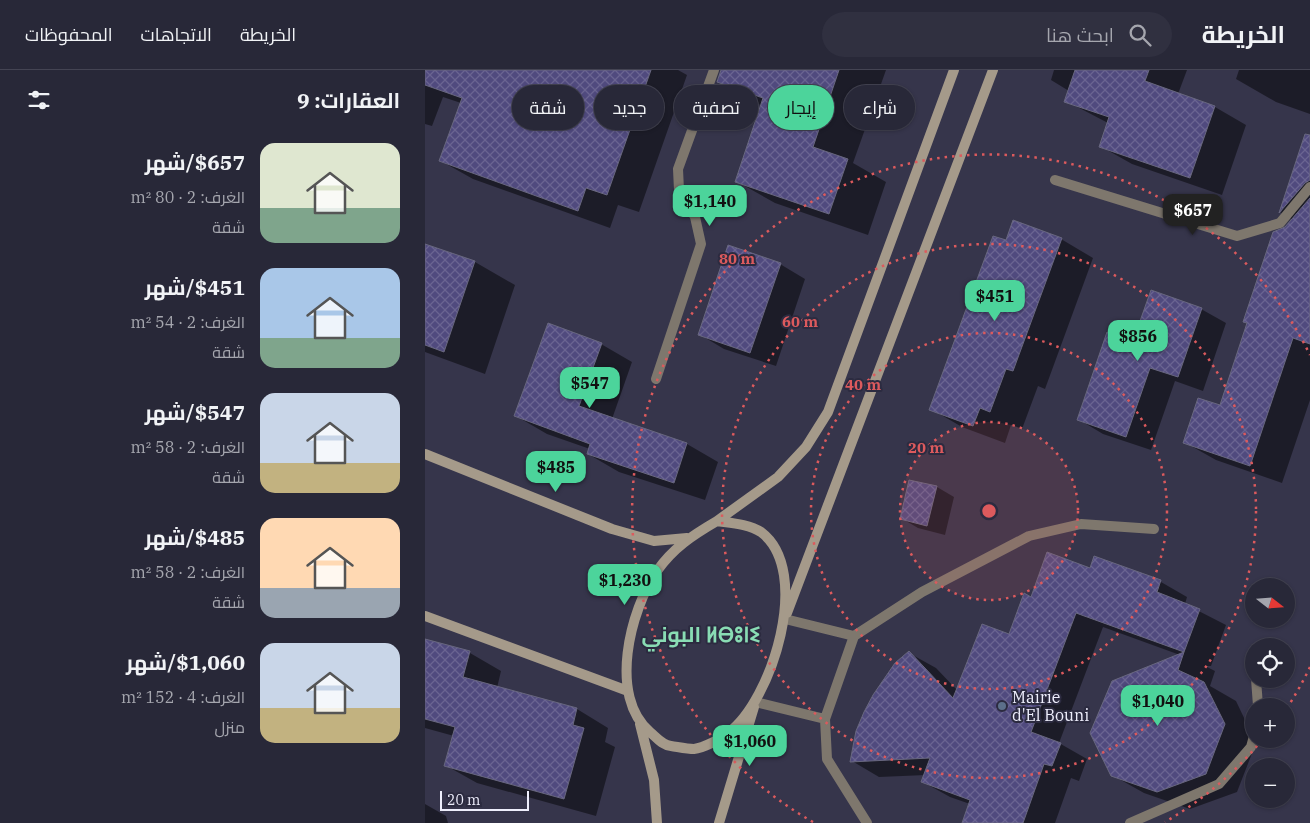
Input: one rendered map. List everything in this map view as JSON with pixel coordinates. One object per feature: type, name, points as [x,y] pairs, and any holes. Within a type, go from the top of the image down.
[{"type":"main road","points":[[657,823],[654,780],[640,724],[629,692],[627,647],[638,605],[657,571],[687,538],[717,521],[778,477],[806,447],[828,412],[954,70]]},
{"type":"main road","points":[[719,823],[755,702],[775,661],[785,619],[993,70]]},
{"type":"main road","points":[[425,454],[612,529],[654,541],[687,538]]},
{"type":"main road","points":[[717,521],[739,524],[761,532],[777,553],[784,580],[785,619]]},
{"type":"main road","points":[[425,616],[629,692]]},
{"type":"main road","points":[[640,724],[665,745],[695,749],[729,733],[755,702]]},
{"type":"street","points":[[656,380],[701,244],[695,217],[679,190],[679,169],[714,70]]},
{"type":"street","points":[[1055,180],[1237,236],[1280,223],[1310,187]]},
{"type":"street","points":[[867,823],[827,759],[825,719],[853,636],[922,592],[1029,536],[1081,524],[1154,529]]},
{"type":"street","points":[[785,619],[853,636]]},
{"type":"street","points":[[755,702],[825,719]]},
{"type":"street","points":[[1131,823],[1219,784],[1250,748]]},
{"type":"building","points":[[425,70],[651,70],[646,85],[594,85],[594,130],[630,130],[607,195],[586,188],[578,211],[439,161],[462,98],[425,85]]},
{"type":"building","points":[[721,70],[839,70],[834,85],[768,85],[768,130],[819,130],[813,147],[848,159],[829,214],[735,182],[752,130],[758,130],[758,113],[763,98],[758,96],[758,85],[726,85],[717,82]]},
{"type":"building","points":[[1075,70],[1149,70],[1145,81],[1215,106],[1190,178],[1099,147],[1109,117],[1064,102]]},
{"type":"building","points":[[1305,134],[1310,135],[1310,180],[1305,183],[1279,213]]},
{"type":"building","points":[[1310,198],[1310,344],[1293,338],[1250,466],[1183,443],[1198,398],[1220,405],[1247,323],[1243,322],[1273,232],[1285,227]]},
{"type":"building","points":[[1013,220],[1062,238],[1013,371],[1006,369],[990,412],[980,408],[973,426],[929,410],[993,236],[1006,240]]},
{"type":"building","points":[[425,244],[475,261],[444,352],[425,345]]},
{"type":"building","points":[[728,245],[781,263],[750,353],[698,335]]},
{"type":"building","points":[[1151,290],[1202,308],[1178,377],[1150,368],[1126,437],[1077,420],[1107,332],[1133,341]]},
{"type":"building","points":[[548,323],[602,343],[579,406],[687,443],[674,483],[587,454],[590,444],[514,416]]},
{"type":"building","points":[[909,480],[937,486],[927,526],[900,519]]},
{"type":"building","points":[[1047,552],[1090,568],[1094,556],[1161,580],[1157,592],[1200,609],[1184,652],[1076,613],[1031,732],[1061,743],[1052,766],[1044,764],[1023,823],[962,823],[970,800],[921,782],[930,758],[850,762],[856,731],[864,712],[895,663],[909,651],[953,698],[982,624],[1009,634],[1024,593],[1031,597]]},
{"type":"building","points":[[425,639],[470,651],[463,677],[577,708],[573,725],[584,728],[564,799],[444,766],[455,727],[425,719]]},
{"type":"building","points":[[1184,652],[1178,670],[1204,682],[1225,724],[1206,774],[1157,792],[1111,776],[1090,733],[1112,681]]},
{"type":"place","name":"Mairie d'El Bouni","points":[[1002,706]]},
{"type":"district","name":"البوني ⵍⴱⵓⵏⵉ","points":[[701,634]]}]
